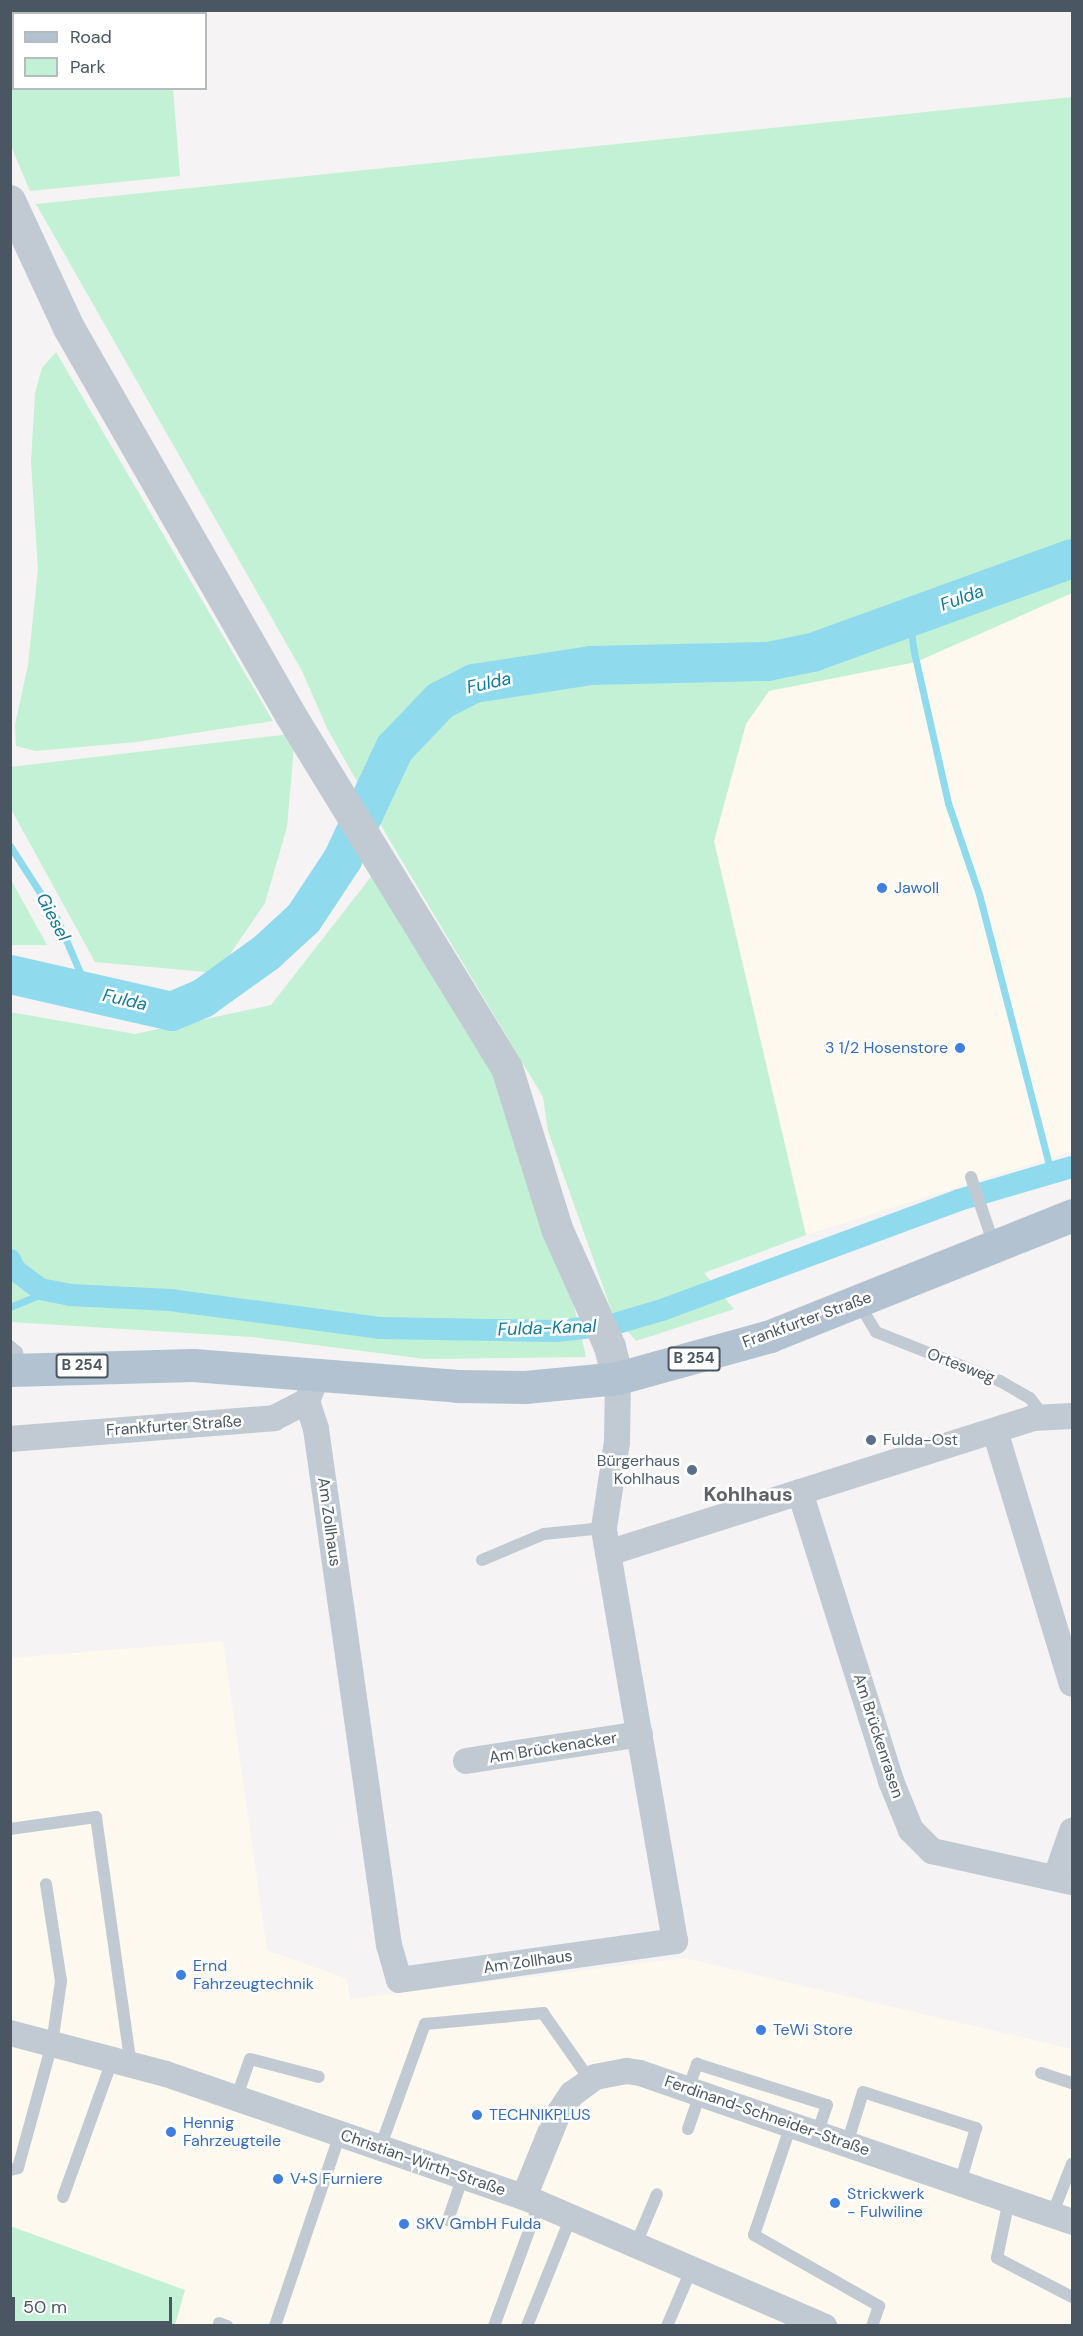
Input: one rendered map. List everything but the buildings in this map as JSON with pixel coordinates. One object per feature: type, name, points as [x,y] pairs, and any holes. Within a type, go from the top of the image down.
[{"type":"main road","name":"Frankfurter Straße","points":[[14,1362],[193,1365],[311,1388],[525,1387],[614,1363],[770,1336],[1072,1215]]},
{"type":"street","points":[[10,201],[69,328],[321,765],[507,1068],[557,1229],[614,1363]]},
{"type":"street","name":"Am Zollhaus","points":[[311,1388],[389,1945],[399,1980],[675,1941],[606,1540],[617,1442],[614,1363]]},
{"type":"street","name":"Frankfurter Straße","points":[[10,1439],[274,1419],[311,1388]]},
{"type":"street","points":[[606,1540],[800,1492],[1043,1415],[1072,1416]]},
{"type":"street","points":[[995,1431],[1072,1684]]},
{"type":"street","name":"Am Brückenrasen","points":[[800,1492],[891,1781],[911,1830],[932,1851],[1064,1880],[1072,1830]]},
{"type":"street","name":"Am Brückenacker","points":[[466,1761],[640,1734]]},
{"type":"street","name":"Christian-Wirth-Straße","points":[[10,2033],[122,2063],[236,2099],[532,2200],[824,2325]]},
{"type":"street","name":"Ferdinand-Schneider-Straße","points":[[532,2200],[557,2116],[572,2094],[590,2080],[612,2072],[640,2073],[1062,2218]]},
{"type":"lane","points":[[970,1177],[995,1246]]},
{"type":"lane","name":"Ortesweg","points":[[858,1302],[876,1332],[1000,1381],[1030,1398],[1043,1415]]},
{"type":"lane","points":[[482,1560],[544,1534],[606,1540]]},
{"type":"lane","points":[[10,1828],[96,1817],[122,2063],[63,2197]]},
{"type":"lane","points":[[10,2170],[18,2168],[52,2044],[61,1981],[46,1884]]},
{"type":"lane","points":[[380,2148],[425,2024],[543,2013],[590,2080]]},
{"type":"lane","points":[[236,2099],[250,2059],[318,2077]]},
{"type":"lane","points":[[688,2129],[697,2064],[827,2105],[818,2134]]},
{"type":"lane","points":[[1041,2073],[1072,2083]]},
{"type":"lane","points":[[847,2144],[863,2091],[976,2128],[960,2183]]},
{"type":"lane","points":[[791,2125],[754,2235],[879,2306],[872,2325]]},
{"type":"lane","points":[[275,2325],[340,2134]]},
{"type":"lane","points":[[1062,2218],[1072,2164]]},
{"type":"lane","points":[[448,2220],[463,2176]]},
{"type":"lane","points":[[636,2244],[657,2194]]},
{"type":"lane","points":[[494,2325],[532,2200]]},
{"type":"lane","points":[[1009,2200],[997,2258],[1072,2297]]},
{"type":"lane","points":[[527,2325],[571,2217]]},
{"type":"lane","points":[[667,2325],[692,2268]]},
{"type":"shaded area","points":[[1072,593],[1072,1151],[806,1235],[714,841],[746,724],[769,691],[916,662]]},
{"type":"shaded area","points":[[223,1641],[267,1950],[347,1979],[350,1999],[684,1958],[1072,2049],[1072,2325],[175,2325],[184,2290],[11,2226],[10,1658]]},
{"type":"green space","points":[[10,11],[167,11],[12,12],[12,90],[173,90],[180,176],[30,191],[11,146]]},
{"type":"green space","points":[[1072,97],[1072,593],[916,662],[769,691],[746,724],[714,841],[806,1235],[704,1273],[734,1309],[636,1341],[612,1312],[548,1131],[543,1097],[390,841],[327,728],[302,671],[36,204]]},
{"type":"green space","points":[[56,352],[273,721],[136,742],[36,751],[16,746],[15,725],[28,665],[38,569],[31,462],[35,393],[42,368]]},
{"type":"green space","points":[[291,734],[294,747],[287,827],[265,903],[217,973],[95,962],[11,809],[10,767]]},
{"type":"green space","points":[[374,873],[495,1071],[575,1310],[586,1357],[425,1359],[252,1337],[11,1322],[10,1012],[135,1034],[271,1005]]},
{"type":"green space","points":[[11,880],[47,945],[11,945]]},
{"type":"green space","points":[[10,2226],[185,2290],[175,2325],[18,2326],[11,2322]]},
{"type":"waterway","name":"Fulda","points":[[10,974],[171,1011],[202,998],[266,952],[303,918],[342,859],[394,748],[440,700],[473,683],[591,665],[767,661],[812,652],[1072,558]]},
{"type":"waterway","points":[[909,617],[914,652],[948,803],[979,894],[1051,1173]]},
{"type":"waterway","name":"Giesel","points":[[10,846],[57,919],[88,991]]},
{"type":"waterway","name":"Fulda-Kanal","points":[[10,1260],[15,1270],[40,1289],[70,1295],[170,1300],[379,1328],[556,1331],[611,1325],[662,1310],[959,1200],[1072,1167]]},
{"type":"waterway","points":[[10,1307],[49,1291]]},
{"type":"place","name":"Jawoll","points":[[882,888]]},
{"type":"place","name":"3 1/2 Hosenstore","points":[[960,1048]]},
{"type":"place","name":"Fulda-Ost","points":[[871,1440]]},
{"type":"place","name":"Bürgerhaus Kohlhaus","points":[[692,1470]]},
{"type":"place","name":"Ernd Fahrzeugtechnik","points":[[181,1975]]},
{"type":"place","name":"TeWi Store","points":[[761,2030]]},
{"type":"place","name":"TECHNIKPLUS","points":[[477,2115]]},
{"type":"place","name":"Hennig Fahrzeugteile","points":[[171,2132]]},
{"type":"place","name":"V+S Furniere","points":[[278,2179]]},
{"type":"place","name":"Strickwerk - Fulwiline","points":[[835,2203]]},
{"type":"place","name":"SKV GmbH Fulda","points":[[404,2224]]},
{"type":"district","name":"Kohlhaus","points":[[748,1494]]}]
